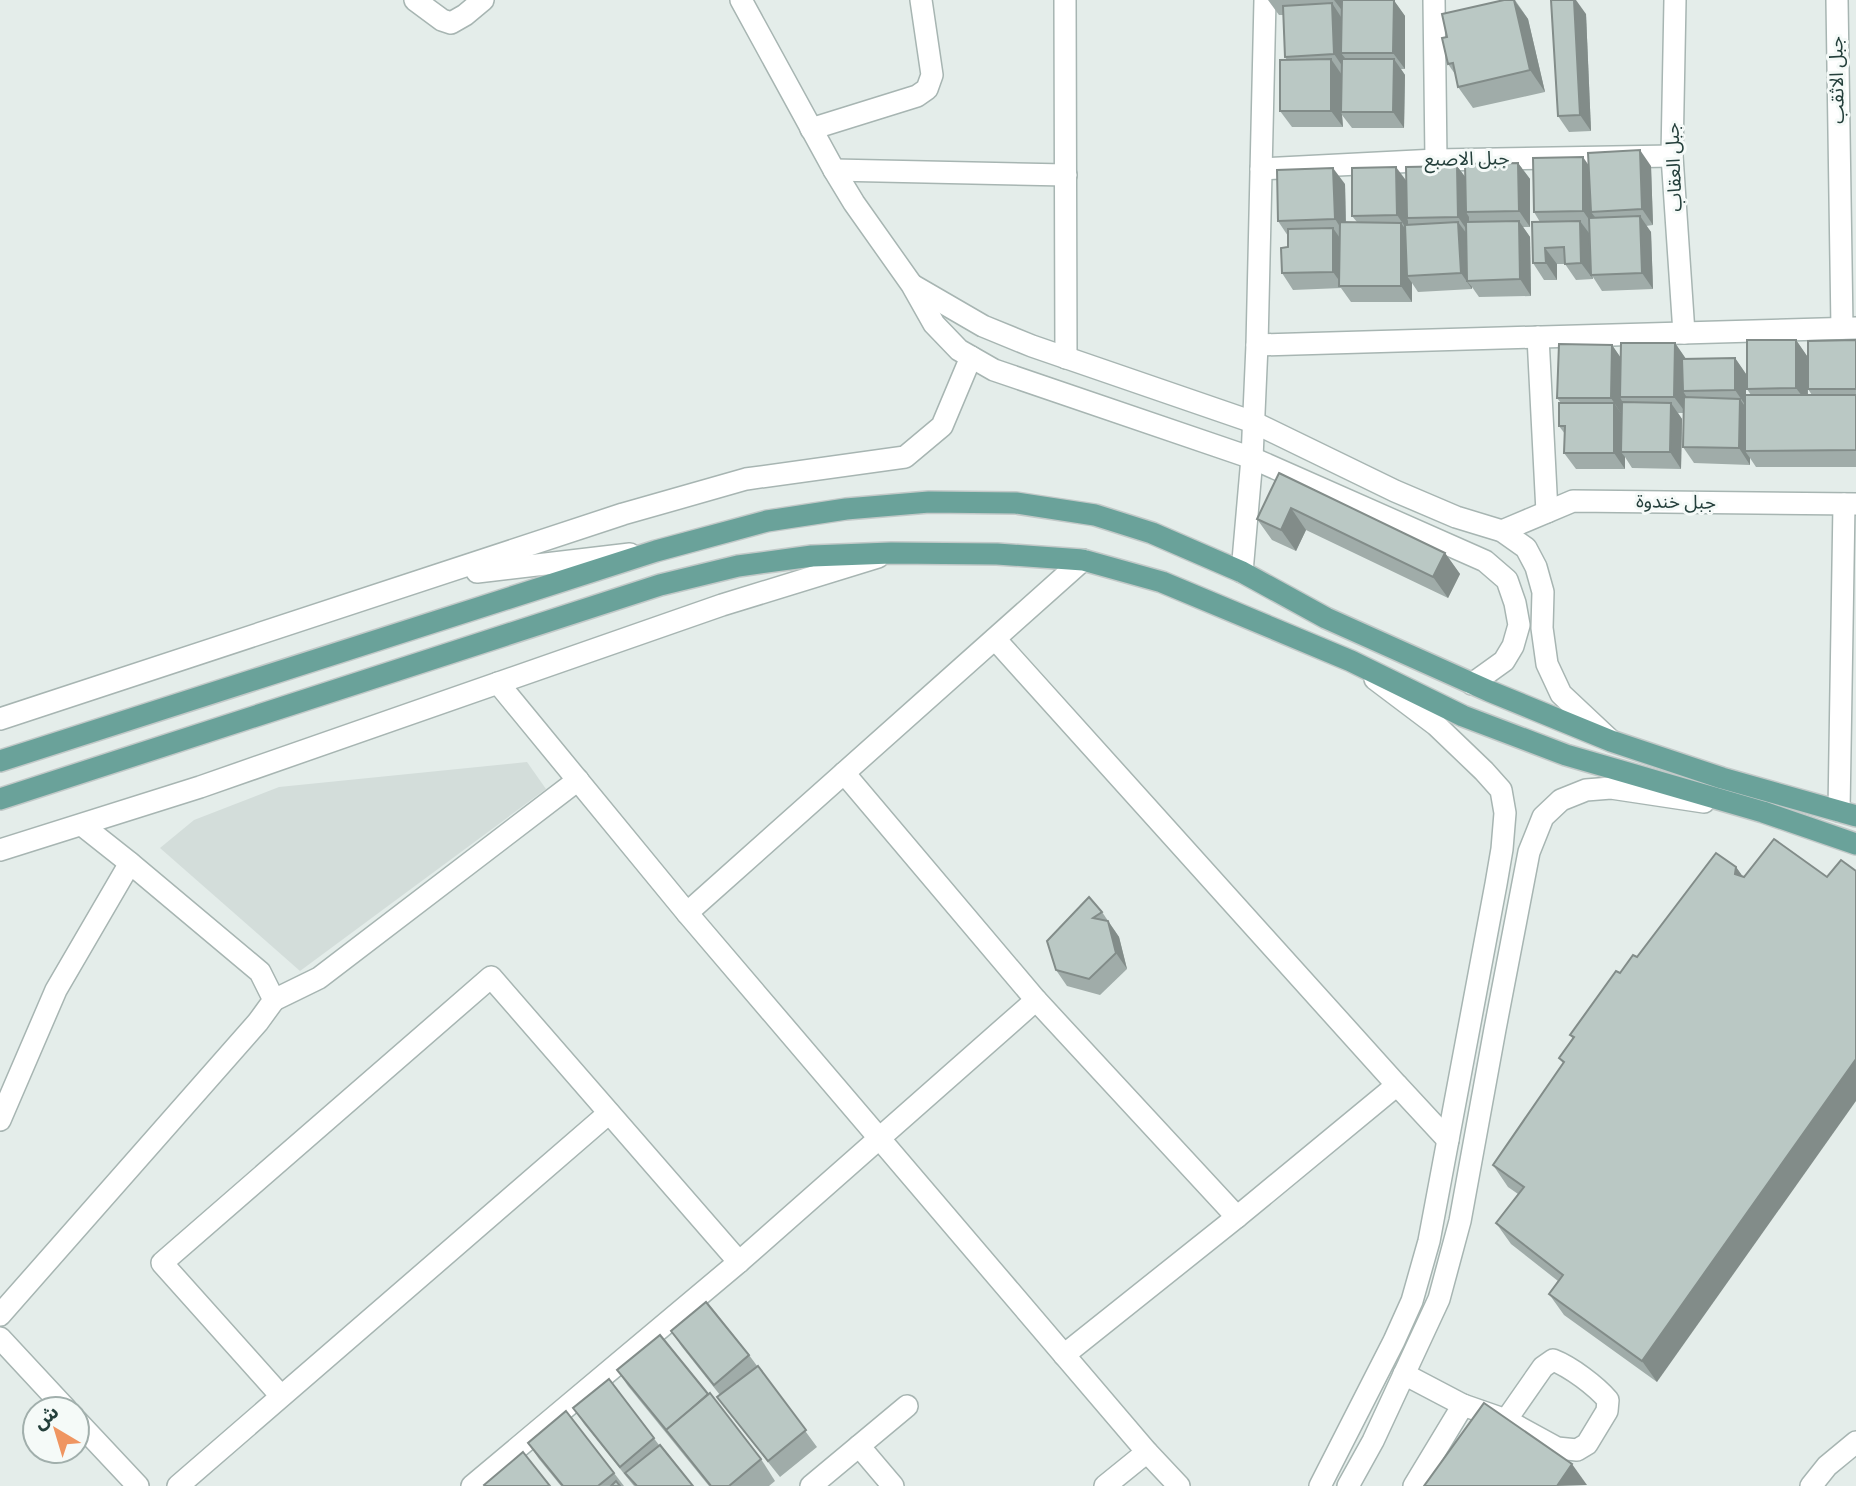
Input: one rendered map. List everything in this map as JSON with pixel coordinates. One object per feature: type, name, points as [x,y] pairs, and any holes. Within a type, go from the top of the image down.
[{"type":"main road","points":[[0,761],[656,551],[767,521],[846,509],[929,502],[1016,503],[1095,515],[1152,533],[1242,572],[1326,618],[1472,684],[1611,741],[1722,778],[1847,813]]},
{"type":"main road","points":[[0,799],[660,585],[738,566],[812,556],[891,553],[997,554],[1083,560],[1162,582],[1351,661],[1463,716],[1566,755],[1763,812],[1856,844]]},
{"type":"street","points":[[415,0],[442,20],[452,23],[483,0]]},
{"type":"street","points":[[741,0],[854,203],[912,285],[934,324],[959,350],[994,370],[1252,458],[1485,561],[1507,580],[1519,625],[1513,646],[1504,661],[1472,684]]},
{"type":"street","points":[[811,129],[917,96],[927,89],[932,75],[920,0]]},
{"type":"street","points":[[1065,0],[1066,358]]},
{"type":"street","points":[[1242,572],[1252,458],[1257,345],[1265,0]]},
{"type":"street","points":[[1434,0],[1436,160]]},
{"type":"street","name":"جبل العقاب","points":[[1675,0],[1672,156],[1684,333]]},
{"type":"street","name":"جبل الاثقب","points":[[1837,0],[1849,328]]},
{"type":"street","name":"جبل الاصبع","points":[[1261,169],[1436,160],[1672,156]]},
{"type":"street","points":[[834,170],[1066,175]]},
{"type":"street","points":[[912,285],[983,326],[1066,358],[1253,422],[1395,491],[1456,517],[1502,531],[1526,548],[1536,568],[1543,592],[1542,628],[1547,664],[1561,694],[1611,741]]},
{"type":"street","points":[[1257,345],[1849,328]]},
{"type":"street","points":[[1538,337],[1547,512]]},
{"type":"street","points":[[0,719],[624,514],[746,479],[905,457],[942,426],[971,357]]},
{"type":"street","name":"جبل خندوة","points":[[1502,531],[1573,502],[1850,504]]},
{"type":"street","points":[[1847,813],[1850,504]]},
{"type":"street","points":[[432,578],[656,551]]},
{"type":"street","points":[[0,850],[200,787],[723,605],[891,553]]},
{"type":"street","points":[[687,913],[1083,560]]},
{"type":"street","points":[[995,639],[1448,1140]]},
{"type":"street","points":[[1320,1486],[1412,1301],[1429,1241],[1502,849],[1505,813],[1501,790],[1484,771],[1436,725],[1351,661]]},
{"type":"street","points":[[498,683],[687,913],[1147,1452],[1179,1486]]},
{"type":"street","points":[[844,773],[1036,1000],[1237,1217]]},
{"type":"street","points":[[0,1315],[258,1022],[274,1000],[320,978],[578,780]]},
{"type":"street","points":[[1348,1486],[1373,1441],[1439,1299],[1460,1222],[1529,852],[1543,817],[1561,800],[1586,790],[1611,788],[1763,812]]},
{"type":"street","points":[[82,825],[260,972],[274,1000]]},
{"type":"street","points":[[0,1120],[56,990],[130,863]]},
{"type":"street","points":[[281,1396],[162,1263],[491,977],[740,1262]]},
{"type":"street","points":[[472,1486],[740,1262],[1036,1000]]},
{"type":"street","points":[[1064,1355],[1397,1085]]},
{"type":"street","points":[[178,1486],[609,1113]]},
{"type":"street","points":[[0,1338],[53,1395]]},
{"type":"street","points":[[1404,1374],[1463,1405],[1506,1420],[1558,1448],[1577,1450],[1587,1444],[1607,1411],[1608,1400],[1601,1391],[1553,1360],[1543,1367],[1506,1420]]},
{"type":"street","points":[[1414,1486],[1463,1405]]},
{"type":"street","points":[[811,1486],[907,1406]]},
{"type":"street","points":[[91,1436],[138,1486]]},
{"type":"street","points":[[1811,1486],[1827,1466],[1856,1442]]},
{"type":"street","points":[[859,1446],[893,1486]]},
{"type":"street","points":[[1105,1486],[1147,1452]]},
{"type":"shaded area","points":[[527,762],[546,789],[300,971],[160,848],[194,820],[279,787]]},
{"type":"building","points":[[1342,0],[1394,0],[1393,53],[1341,53]]},
{"type":"building","points":[[1514,0],[1530,70],[1458,87],[1453,63],[1448,64],[1442,38],[1447,37],[1442,14]]},
{"type":"building","points":[[1551,0],[1574,0],[1580,115],[1558,116]]},
{"type":"building","points":[[1332,3],[1334,54],[1285,57],[1283,6]]},
{"type":"building","points":[[1331,59],[1331,111],[1280,111],[1280,60]]},
{"type":"building","points":[[1342,59],[1394,59],[1393,112],[1341,112]]},
{"type":"building","points":[[1640,150],[1642,209],[1591,212],[1588,153]]},
{"type":"building","points":[[1583,157],[1583,211],[1534,212],[1533,158]]},
{"type":"building","points":[[1518,163],[1519,211],[1466,212],[1465,164]]},
{"type":"building","points":[[1457,166],[1458,217],[1407,218],[1406,167]]},
{"type":"building","points":[[1396,167],[1397,215],[1352,216],[1352,168]]},
{"type":"building","points":[[1333,168],[1335,219],[1278,221],[1277,170]]},
{"type":"building","points":[[1640,216],[1642,273],[1591,275],[1589,218]]},
{"type":"building","points":[[1519,221],[1520,279],[1467,281],[1466,222]]},
{"type":"building","points":[[1580,221],[1581,263],[1565,264],[1564,247],[1545,248],[1546,263],[1533,263],[1532,222]]},
{"type":"building","points":[[1340,222],[1401,223],[1401,286],[1339,286]]},
{"type":"building","points":[[1458,222],[1461,273],[1407,276],[1405,225]]},
{"type":"building","points":[[1333,228],[1333,272],[1282,273],[1281,248],[1288,247],[1288,229]]},
{"type":"building","points":[[1747,340],[1796,340],[1796,388],[1747,389]]},
{"type":"building","points":[[1856,340],[1856,389],[1808,389],[1808,341]]},
{"type":"building","points":[[1621,343],[1675,343],[1674,397],[1620,397]]},
{"type":"building","points":[[1559,344],[1612,345],[1611,398],[1557,398]]},
{"type":"building","points":[[1735,358],[1735,390],[1683,391],[1682,359]]},
{"type":"building","points":[[1745,395],[1856,395],[1856,450],[1745,451]]},
{"type":"building","points":[[1684,397],[1740,399],[1739,448],[1683,447]]},
{"type":"building","points":[[1622,402],[1671,403],[1670,452],[1621,452]]},
{"type":"building","points":[[1559,403],[1614,403],[1614,453],[1564,453],[1565,426],[1559,426]]},
{"type":"building","points":[[1279,473],[1445,553],[1433,577],[1291,508],[1281,530],[1257,519]]},
{"type":"building","points":[[1774,839],[1827,877],[1841,860],[1856,871],[1856,1059],[1642,1361],[1549,1294],[1563,1275],[1496,1223],[1524,1187],[1493,1165],[1564,1062],[1559,1058],[1574,1037],[1570,1035],[1616,971],[1620,973],[1633,955],[1637,957],[1716,853],[1736,867],[1735,874],[1744,877]]},
{"type":"building","points":[[1089,897],[1102,912],[1093,918],[1108,921],[1116,953],[1089,979],[1056,970],[1047,941]]},
{"type":"building","points":[[706,1302],[749,1355],[714,1385],[671,1331]]},
{"type":"building","points":[[660,1335],[708,1394],[667,1431],[617,1370]]},
{"type":"building","points":[[758,1366],[806,1430],[768,1461],[717,1397]]},
{"type":"building","points":[[609,1379],[654,1438],[620,1467],[573,1408]]},
{"type":"building","points":[[710,1393],[761,1459],[729,1486],[711,1486],[666,1430]]},
{"type":"building","points":[[1484,1403],[1572,1464],[1557,1486],[1424,1486]]},
{"type":"building","points":[[566,1411],[614,1473],[598,1486],[563,1486],[528,1443]]},
{"type":"building","points":[[660,1445],[693,1486],[637,1486],[625,1473]]},
{"type":"building","points":[[523,1452],[550,1486],[484,1485]]}]
